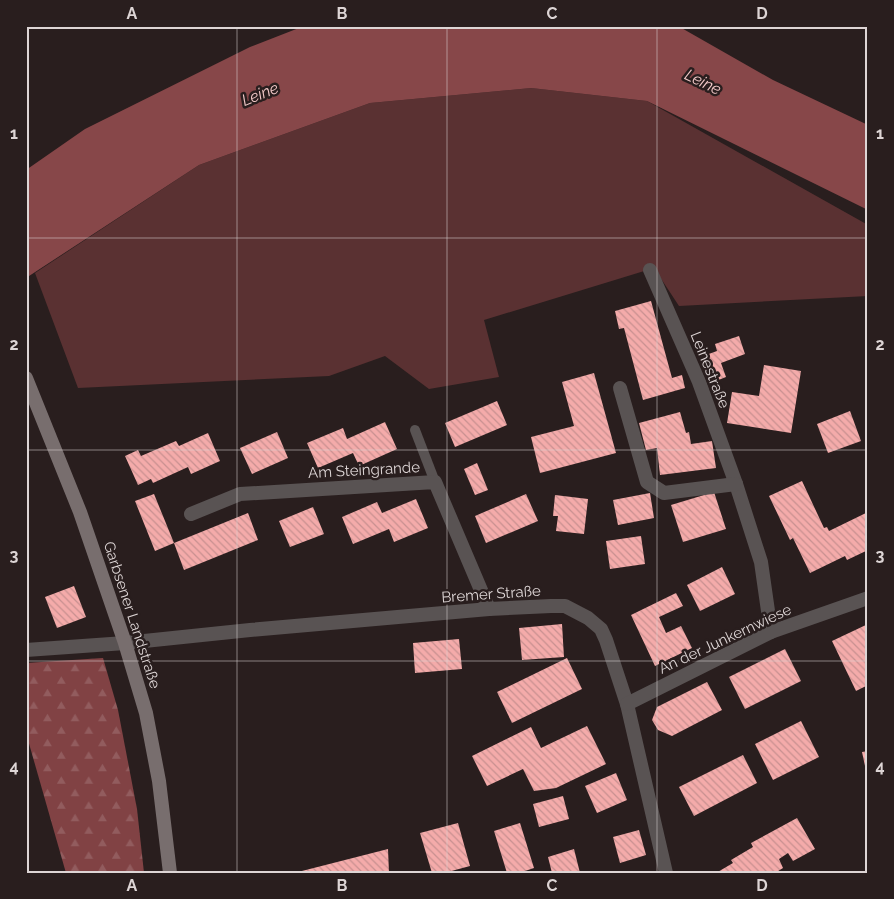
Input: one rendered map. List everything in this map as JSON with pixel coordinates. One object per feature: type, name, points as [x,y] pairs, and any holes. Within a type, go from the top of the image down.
[{"type":"main road","name":"Garbsener Landstraße","points":[[26,378],[80,512],[126,643],[146,713],[159,781],[170,873]]},
{"type":"street","name":"Leinestraße","points":[[650,270],[699,382],[736,484],[761,562],[771,632]]},
{"type":"street","points":[[620,388],[647,482],[664,493],[736,484]]},
{"type":"street","name":"Am Steingrande","points":[[191,514],[240,494],[435,482],[489,609]]},
{"type":"street","name":"An der Junkernwiese","points":[[627,704],[771,632],[868,598]]},
{"type":"street","name":"Bremer Straße","points":[[26,650],[126,643],[489,609],[565,606],[588,618],[600,630],[606,640],[627,704],[666,873]]},
{"type":"lane","points":[[415,430],[435,482]]},
{"type":"shaded area","points":[[531,88],[647,101],[868,225],[868,296],[679,306],[654,268],[484,320],[499,377],[429,389],[385,356],[329,376],[78,388],[35,273],[199,165],[370,103]]},
{"type":"green space","points":[[103,658],[118,710],[137,809],[144,873],[66,873],[26,733],[26,663]]},
{"type":"water","name":"Leine","points":[[304,26],[678,26],[773,80],[868,125],[868,210],[647,101],[531,88],[370,103],[199,165],[26,278],[26,170],[85,129],[250,47]]},
{"type":"building","points":[[651,301],[672,378],[682,375],[685,388],[643,400],[624,328],[619,329],[615,311]]},
{"type":"building","points":[[739,336],[745,354],[721,363],[726,377],[716,381],[706,355],[717,351],[715,344]]},
{"type":"building","points":[[764,365],[801,371],[791,433],[727,423],[732,392],[759,396]]},
{"type":"building","points":[[594,373],[616,453],[540,473],[531,437],[574,426],[562,382]]},
{"type":"building","points":[[497,401],[507,425],[455,447],[445,423]]},
{"type":"building","points":[[850,411],[861,441],[828,453],[817,424]]},
{"type":"building","points":[[680,412],[686,433],[689,432],[691,444],[712,441],[716,468],[660,475],[657,448],[646,450],[639,423]]},
{"type":"building","points":[[385,422],[397,449],[359,466],[353,453],[318,468],[307,443],[343,428],[347,439]]},
{"type":"building","points":[[277,432],[288,458],[252,474],[240,448]]},
{"type":"building","points":[[208,433],[220,461],[191,474],[188,467],[153,483],[151,479],[138,485],[125,456],[138,450],[141,456],[176,441],[179,446]]},
{"type":"building","points":[[477,463],[488,490],[475,495],[464,469]]},
{"type":"building","points":[[802,481],[824,528],[827,527],[829,531],[868,512],[868,550],[847,560],[845,556],[810,573],[793,538],[790,540],[769,496]]},
{"type":"building","points":[[714,492],[726,529],[683,542],[671,505]]},
{"type":"building","points":[[650,493],[654,518],[618,525],[613,500]]},
{"type":"building","points":[[154,494],[174,543],[155,551],[135,501]]},
{"type":"building","points":[[526,494],[538,521],[486,543],[475,516]]},
{"type":"building","points":[[555,495],[588,499],[584,534],[556,531],[558,516],[553,516]]},
{"type":"building","points":[[416,499],[428,528],[394,542],[389,529],[353,544],[342,517],[377,502],[382,513]]},
{"type":"building","points":[[313,507],[324,534],[290,547],[279,521]]},
{"type":"building","points":[[248,513],[258,540],[184,570],[174,543]]},
{"type":"building","points":[[641,536],[645,564],[610,569],[606,541]]},
{"type":"building","points":[[722,567],[735,594],[700,611],[687,585]]},
{"type":"building","points":[[74,586],[86,617],[57,628],[45,597]]},
{"type":"building","points":[[676,593],[683,606],[659,617],[666,633],[681,626],[692,648],[655,666],[631,615]]},
{"type":"building","points":[[562,624],[564,657],[522,660],[519,628]]},
{"type":"building","points":[[868,624],[868,685],[856,691],[832,641]]},
{"type":"building","points":[[459,639],[462,669],[415,673],[413,643]]},
{"type":"building","points":[[785,649],[801,681],[745,709],[729,677]]},
{"type":"building","points":[[567,658],[582,689],[512,723],[497,692]]},
{"type":"building","points":[[707,682],[722,710],[672,736],[658,730],[652,720],[657,707]]},
{"type":"building","points":[[801,721],[819,757],[773,780],[755,744]]},
{"type":"building","points":[[587,726],[606,764],[556,788],[534,791],[523,769],[487,786],[472,756],[531,727],[541,748]]},
{"type":"building","points":[[868,751],[868,775],[867,775],[862,752]]},
{"type":"building","points":[[743,755],[757,783],[694,816],[679,787]]},
{"type":"building","points":[[616,773],[627,800],[597,813],[585,786]]},
{"type":"building","points":[[563,796],[569,819],[539,827],[533,804]]},
{"type":"building","points":[[797,818],[815,849],[793,861],[788,853],[779,859],[783,868],[775,873],[716,873],[733,863],[731,860],[753,847],[751,843]]},
{"type":"building","points":[[458,823],[470,866],[444,873],[432,873],[420,833]]},
{"type":"building","points":[[520,823],[534,868],[519,873],[507,873],[494,831]]},
{"type":"building","points":[[639,830],[646,855],[620,863],[613,837]]},
{"type":"building","points":[[388,849],[389,873],[298,872]]},
{"type":"building","points":[[574,849],[580,873],[552,873],[548,857]]}]
